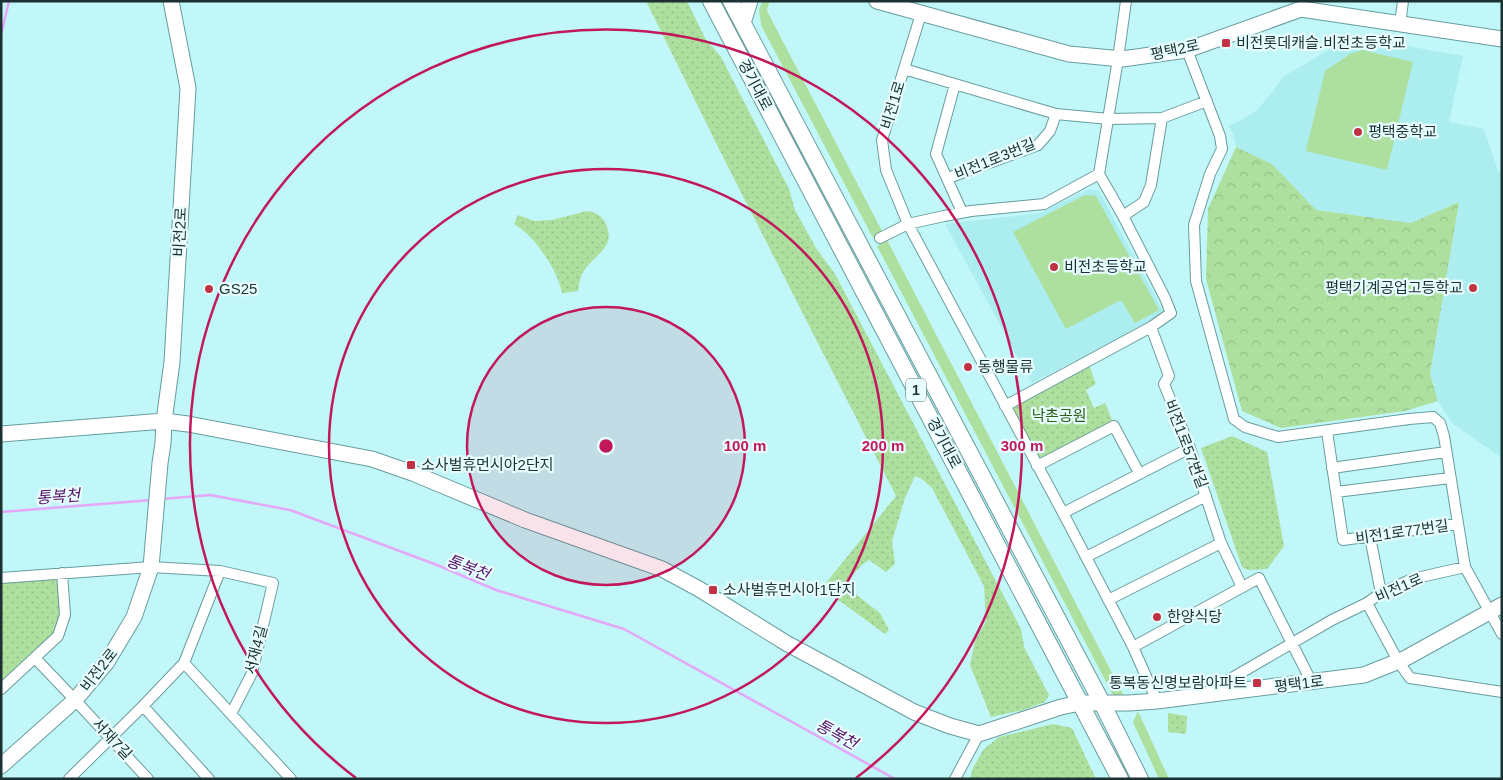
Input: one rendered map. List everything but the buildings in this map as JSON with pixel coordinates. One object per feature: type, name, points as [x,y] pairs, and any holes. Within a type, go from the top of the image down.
[{"type":"main road","name":"경기대로","points":[[711,1],[1120,779]]},
{"type":"main road","name":"경기대로","points":[[731,1],[1102,703],[1140,779]]},
{"type":"street","name":"비전2로","points":[[1,766],[75,700],[108,662],[134,617],[151,567],[164,421],[172,362],[188,88],[171,1]]},
{"type":"street","points":[[743,23],[750,1]]},
{"type":"street","name":"평택2로","points":[[877,1],[922,8],[1068,54],[1118,59],[1187,50],[1302,5],[1400,24],[1502,39]]},
{"type":"street","points":[[1006,406],[1151,327],[1171,313],[1123,216],[1099,174],[1126,1]]},
{"type":"street","points":[[1400,24],[1403,1]]},
{"type":"street","name":"비전1로","points":[[922,8],[882,140],[886,170],[908,224],[1133,647],[1157,701]]},
{"type":"street","points":[[1187,50],[1220,136],[1222,149],[1210,174],[1194,225],[1196,281],[1234,419],[1245,427],[1278,437],[1433,417],[1440,423],[1457,524]]},
{"type":"street","points":[[904,69],[1056,114],[1109,119],[1162,118],[1207,102]]},
{"type":"street","name":"비전1로3번길","points":[[955,84],[936,154],[962,212]]},
{"type":"street","name":"비전1로3번길","points":[[948,178],[1038,145],[1050,131],[1056,114]]},
{"type":"street","points":[[1123,216],[1144,202],[1151,185],[1162,118]]},
{"type":"street","points":[[880,238],[908,224],[962,212],[1044,204],[1099,174]]},
{"type":"street","name":"비전1로57번길","points":[[1151,327],[1170,376],[1164,384],[1190,448],[1221,543],[1242,587]]},
{"type":"street","points":[[1,434],[164,421],[372,459],[415,474],[525,520],[662,569],[699,589],[786,643],[914,712],[950,726],[980,734],[956,777]]},
{"type":"street","points":[[1037,466],[1114,426],[1140,473]]},
{"type":"street","points":[[1327,431],[1336,492],[1450,478]]},
{"type":"street","points":[[1063,513],[1190,448]]},
{"type":"street","points":[[1332,468],[1446,452]]},
{"type":"street","name":"비전1로77번길","points":[[1336,492],[1343,540],[1457,524],[1465,567]]},
{"type":"street","points":[[1086,557],[1206,496]]},
{"type":"street","points":[[1370,537],[1381,593]]},
{"type":"street","points":[[1108,600],[1221,543]]},
{"type":"street","points":[[1,578],[151,567],[220,571],[184,663],[111,738],[82,775],[69,779]]},
{"type":"street","points":[[1465,567],[1495,608],[1502,634]]},
{"type":"street","name":"비전1로","points":[[1201,696],[1292,642],[1332,620],[1367,604],[1381,593],[1412,579],[1465,567]]},
{"type":"street","name":"서재4길","points":[[220,571],[274,583],[252,673],[231,714]]},
{"type":"street","points":[[1,689],[58,636],[65,616],[62,573]]},
{"type":"street","points":[[1133,647],[1259,578],[1312,683]]},
{"type":"street","points":[[1367,604],[1398,661],[1410,678],[1502,692]]},
{"type":"street","name":"평택1로","points":[[980,734],[1061,707],[1080,703],[1157,701],[1364,675],[1398,661],[1495,608]]},
{"type":"street","name":"서재7길","points":[[35,658],[148,779]]},
{"type":"street","points":[[184,663],[291,779]]},
{"type":"street","points":[[143,706],[209,779]]},
{"type":"shaded area","name":"평택중학교","points":[[1349,38],[1367,39],[1463,56],[1449,122],[1484,129],[1498,171],[1502,172],[1502,458],[1452,423],[1438,401],[1430,374],[1459,202],[1411,223],[1316,210],[1272,164],[1236,147],[1233,134],[1228,126],[1257,110],[1283,77]]},
{"type":"shaded area","name":"비전초등학교","points":[[1089,189],[1099,191],[1163,311],[1154,320],[1032,383],[945,224],[1041,213]]},
{"type":"green space","points":[[646,1],[687,1],[705,38],[721,57],[789,189],[795,210],[816,248],[835,274],[1021,629],[1024,647],[1049,695],[1045,702],[1023,710],[991,717],[970,665],[975,641],[986,621],[984,586],[932,488],[922,479],[915,476],[905,498],[892,541],[895,564],[886,572],[869,560],[846,582],[849,589],[880,613],[889,630],[885,634],[822,588],[896,496],[724,159]]},
{"type":"green space","points":[[763,1],[771,1],[767,11],[883,233],[873,238],[761,25],[759,9]]},
{"type":"green space","points":[[1362,50],[1413,62],[1387,170],[1306,151],[1325,71],[1350,54]]},
{"type":"green space","points":[[1236,147],[1272,164],[1316,210],[1411,223],[1459,202],[1430,374],[1438,401],[1405,411],[1281,428],[1242,411],[1206,279],[1208,209]]},
{"type":"green space","points":[[1085,195],[1096,196],[1159,310],[1135,323],[1121,300],[1066,329],[1013,232]]},
{"type":"green space","points":[[587,211],[597,214],[604,220],[609,234],[608,241],[602,251],[583,272],[578,291],[562,293],[556,274],[544,254],[522,229],[514,224],[518,215],[534,221],[552,220]]},
{"type":"green space","points":[[887,240],[1124,696],[1113,695],[877,246]]},
{"type":"green space","name":"낙촌공원","points":[[1089,365],[1096,384],[1086,390],[1094,408],[1105,403],[1113,422],[1043,460],[1037,457],[1011,408],[1013,404]]},
{"type":"green space","points":[[1232,436],[1267,452],[1284,546],[1267,569],[1248,570],[1242,567],[1201,448]]},
{"type":"green space","points":[[62,573],[65,615],[58,636],[1,689],[1,578]]},
{"type":"green space","points":[[1138,711],[1169,779],[1159,779],[1133,722]]},
{"type":"green space","points":[[1168,713],[1187,716],[1186,734],[1168,732]]},
{"type":"green space","points":[[1053,724],[1072,728],[1096,779],[970,779],[973,768],[983,750],[999,737]]},
{"type":"waterway","points":[[1,35],[9,1]]},
{"type":"waterway","name":"통복천","points":[[162,499],[210,495],[290,510],[437,565],[496,590],[624,629],[895,779]]},
{"type":"waterway","name":"통복천","points":[[1,512],[152,500]]},
{"type":"place","name":"비전롯데캐슬.비전초등학교","points":[[1226,43]]},
{"type":"place","name":"평택중학교","points":[[1358,132]]},
{"type":"place","name":"비전초등학교","points":[[1054,267]]},
{"type":"place","name":"평택기계공업고등학교","points":[[1473,288]]},
{"type":"place","name":"GS25","points":[[209,289]]},
{"type":"place","name":"동행물류","points":[[968,367]]},
{"type":"place","name":"소사벌휴먼시아2단지","points":[[411,465]]},
{"type":"place","name":"소사벌휴먼시아1단지","points":[[713,590]]},
{"type":"place","name":"한양식당","points":[[1157,617]]},
{"type":"place","name":"통복동신명보람아파트","points":[[1257,683]]}]
